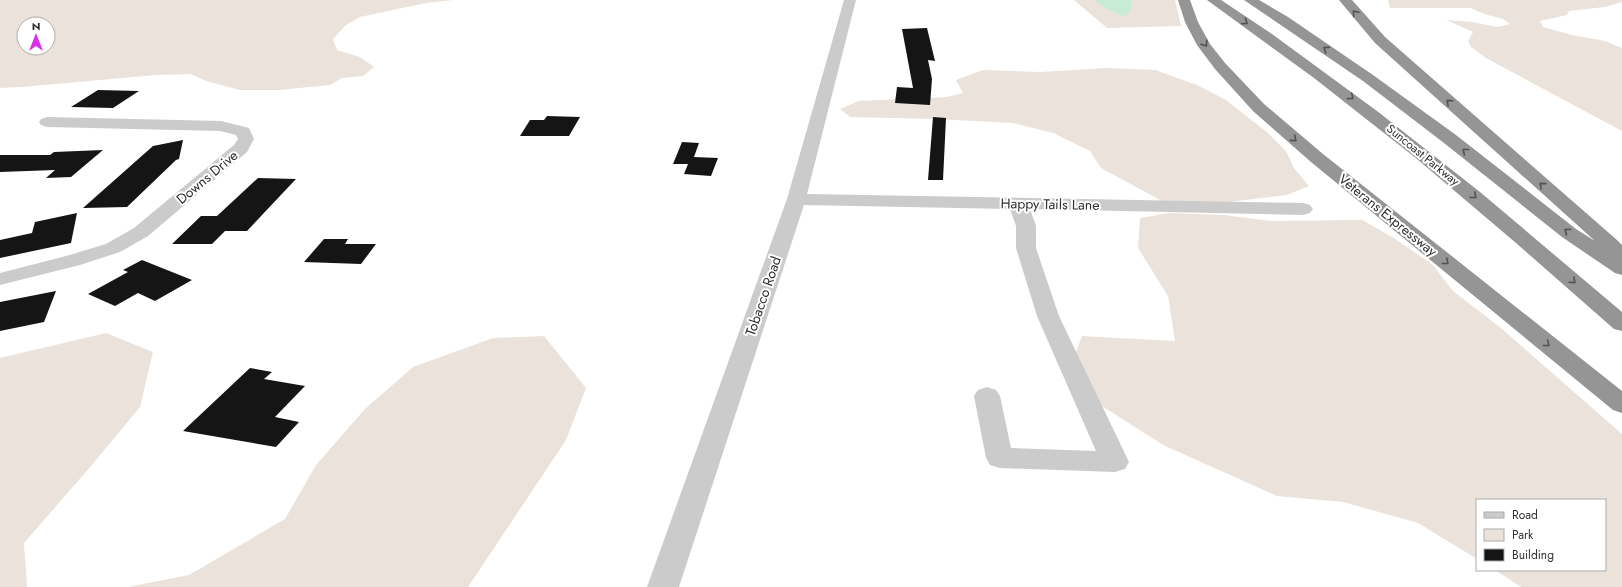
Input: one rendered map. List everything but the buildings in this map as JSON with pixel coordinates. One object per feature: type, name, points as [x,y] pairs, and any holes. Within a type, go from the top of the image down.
[{"type":"highway","name":"Suncoast Parkway","points":[[1213,0],[1298,58],[1411,144],[1486,206],[1622,324]]},
{"type":"highway","name":"Suncoast Parkway","points":[[1250,0],[1283,20],[1368,78],[1450,139],[1569,233],[1622,269]]},
{"type":"highway","points":[[1345,0],[1380,40],[1610,244],[1622,258]]},
{"type":"highway","name":"Veterans Expressway","points":[[1185,5],[1203,43],[1241,90],[1275,123],[1622,404]]},
{"type":"street","name":"Tobacco Road","points":[[663,587],[796,199],[850,0]]},
{"type":"street","name":"Downs Drive","points":[[0,279],[80,259],[113,248],[141,232],[241,148],[246,139],[243,132],[221,126],[47,122]]},
{"type":"street","name":"Happy Tails Lane","points":[[796,199],[1303,209]]},
{"type":"street","points":[[987,396],[1000,458],[1115,462],[1048,316],[1026,248],[1026,226],[1018,203]]},
{"type":"green space","points":[[0,0],[453,0],[426,3],[360,17],[346,25],[333,39],[337,50],[360,57],[374,67],[363,76],[342,78],[330,85],[279,90],[240,90],[206,81],[191,74],[156,75],[0,88]]},
{"type":"green space","points":[[1074,0],[1175,0],[1181,26],[1107,28]]},
{"type":"green space","points":[[1388,0],[1622,0],[1622,2],[1605,7],[1569,11],[1567,15],[1540,21],[1543,27],[1572,35],[1605,41],[1622,48],[1622,131],[1486,58],[1471,47],[1468,41],[1473,32],[1446,20],[1472,22],[1497,27],[1510,24],[1503,19],[1484,14],[1471,8],[1390,8]]},
{"type":"green space","points":[[1106,68],[1155,70],[1197,85],[1226,100],[1268,133],[1286,151],[1294,168],[1309,186],[1287,195],[1212,204],[1162,201],[1101,168],[1090,151],[1053,133],[1013,123],[850,117],[840,109],[859,101],[947,97],[963,93],[956,80],[983,70],[1041,72]]},
{"type":"green space","points":[[1169,213],[1224,215],[1270,221],[1362,220],[1394,238],[1433,265],[1453,291],[1501,328],[1622,434],[1622,587],[1521,587],[1497,571],[1606,571],[1606,499],[1476,499],[1476,558],[1418,523],[1343,502],[1277,496],[1163,445],[1102,406],[1073,360],[1082,336],[1175,341],[1168,296],[1138,248],[1140,218]]},
{"type":"green space","points":[[106,333],[153,352],[140,407],[24,543],[27,587],[0,587],[0,358]]},
{"type":"green space","points":[[544,336],[586,388],[566,440],[468,587],[128,587],[189,575],[285,519],[316,465],[365,409],[413,367],[493,338]]},
{"type":"shaded area","points":[[1094,0],[1131,0],[1131,9],[1125,17],[1103,7]]}]
